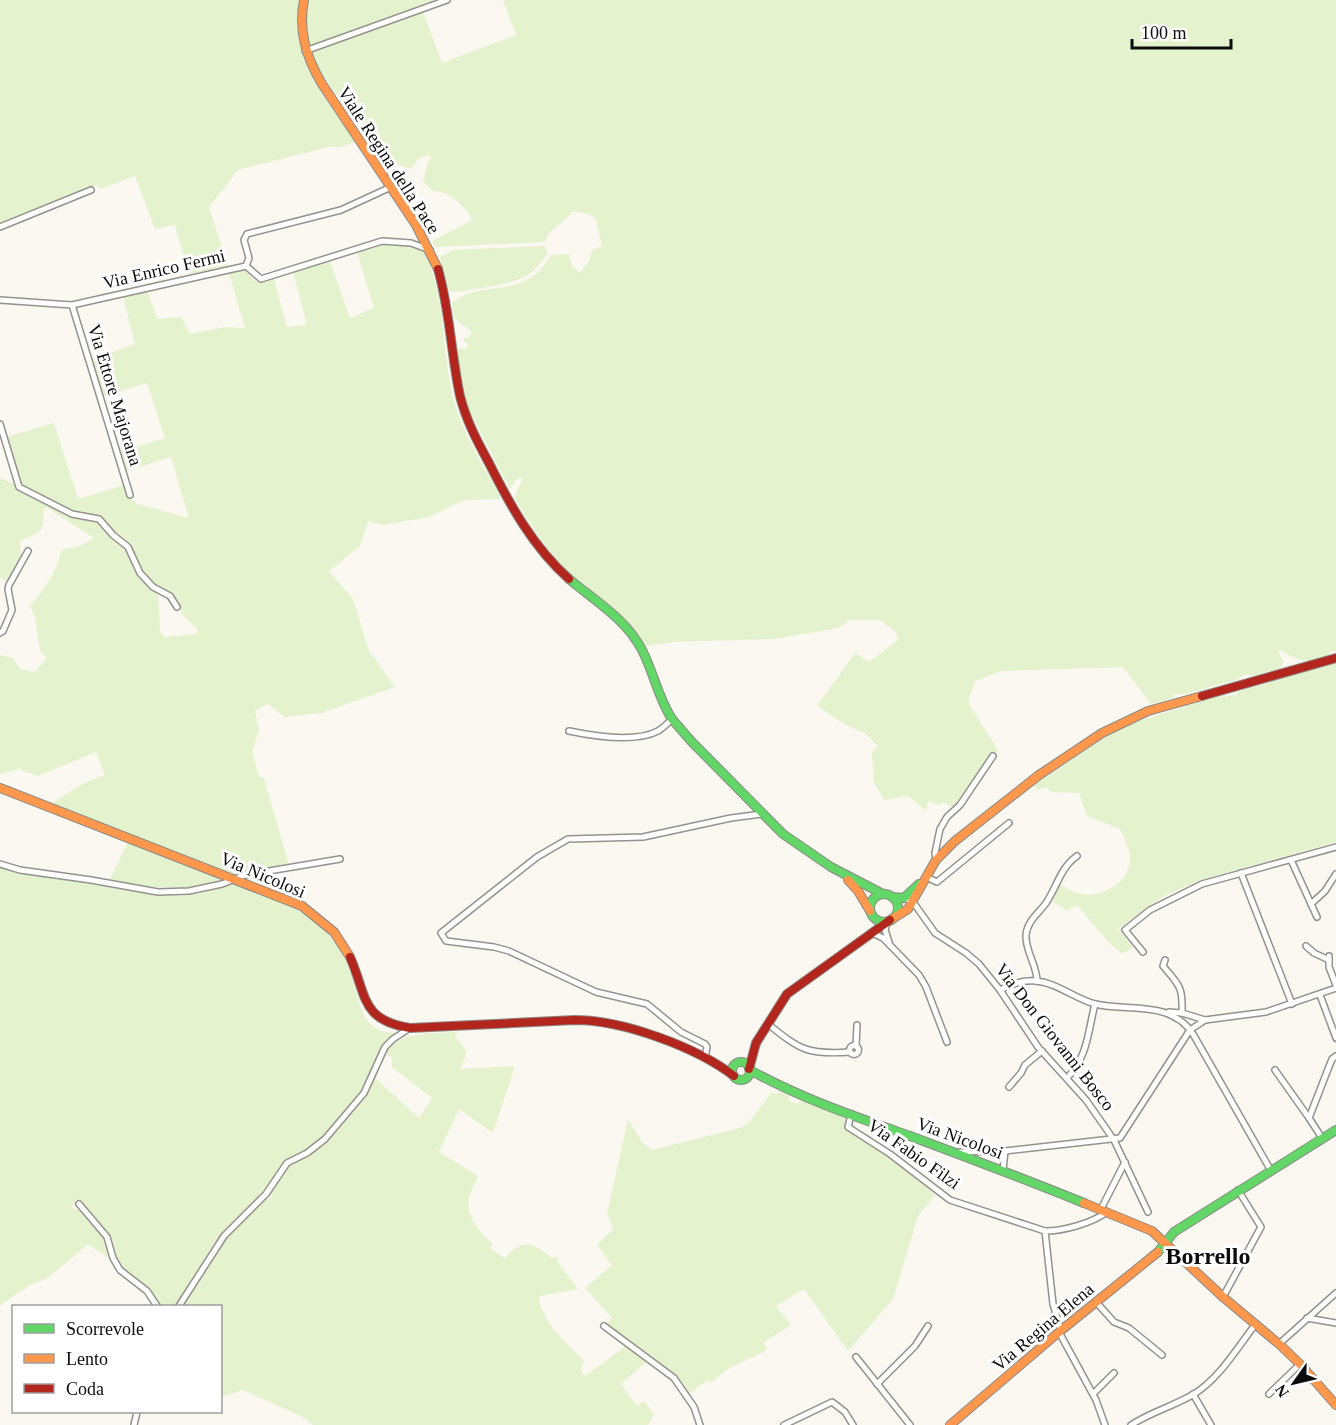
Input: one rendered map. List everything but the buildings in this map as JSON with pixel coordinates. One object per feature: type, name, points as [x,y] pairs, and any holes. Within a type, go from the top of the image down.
[{"type":"street","name":"Viale Regina della Pace","points":[[304,0],[301,24],[305,51],[322,84],[418,227],[430,250],[445,297],[459,393],[475,436],[509,500],[542,551],[562,573],[620,620],[635,638],[645,655],[660,697],[672,719],[762,814],[791,839],[843,874]]},
{"type":"street","points":[[305,51],[447,0]]},
{"type":"street","points":[[246,266],[249,258],[244,240],[247,234],[341,210],[391,187]]},
{"type":"street","points":[[0,227],[91,190]]},
{"type":"street","name":"Via Enrico Fermi","points":[[0,300],[72,305],[246,266],[261,279],[382,241],[411,243],[430,250]]},
{"type":"street","name":"Via Ettore Majorana","points":[[72,305],[130,495]]},
{"type":"street","points":[[0,424],[19,487],[72,514],[99,519],[128,547],[140,573],[153,587],[170,596],[177,607]]},
{"type":"street","points":[[0,633],[3,632],[11,615],[9,585],[28,551]]},
{"type":"street","points":[[734,1076],[732,1071],[756,1043],[782,1000],[792,989],[903,913],[913,902],[936,860],[955,841],[1039,775],[1114,725],[1148,711],[1336,658]]},
{"type":"street","points":[[569,731],[620,737],[639,736],[661,729],[672,719]]},
{"type":"street","points":[[936,860],[935,853],[940,829],[947,817],[960,805],[993,756]]},
{"type":"street","name":"Via Nicolosi","points":[[0,788],[302,906],[324,922],[348,951],[362,994],[372,1013],[384,1023],[410,1028],[588,1020],[626,1028],[708,1059]]},
{"type":"street","points":[[708,1059],[705,1044],[681,1032],[647,1004],[596,992],[509,951],[446,941],[441,933],[537,857],[568,839],[643,837],[731,818],[762,814]]},
{"type":"street","points":[[925,878],[937,882],[1009,823]]},
{"type":"street","points":[[1143,952],[1125,930],[1150,910],[1202,884],[1336,847]]},
{"type":"street","points":[[1037,981],[1027,945],[1028,926],[1047,902],[1068,862],[1077,856]]},
{"type":"street","points":[[0,864],[20,870],[158,892],[189,891],[245,875],[340,859]]},
{"type":"street","points":[[1291,860],[1317,918]]},
{"type":"street","points":[[1241,873],[1292,1004]]},
{"type":"street","points":[[843,874],[895,900],[897,910],[885,930],[886,937],[892,946]]},
{"type":"street","points":[[843,874],[858,891],[871,914],[881,922],[890,921]]},
{"type":"street","points":[[1311,904],[1325,891],[1336,874]]},
{"type":"street","points":[[904,898],[925,878]]},
{"type":"street","points":[[862,939],[872,925],[871,902],[874,898],[887,895],[913,902]]},
{"type":"street","name":"Via Don Giovanni Bosco","points":[[913,902],[935,933],[973,958],[1000,990],[1042,1051],[1086,1100],[1114,1140],[1148,1212]]},
{"type":"street","points":[[872,933],[878,934],[892,946],[919,975],[926,987],[947,1042]]},
{"type":"street","points":[[1164,1012],[1182,1012],[1205,1020],[1266,1012],[1336,988],[1329,967],[1329,958],[1314,953],[1305,946]]},
{"type":"street","points":[[1165,960],[1162,966],[1179,985],[1182,993],[1182,1012]]},
{"type":"street","points":[[1000,990],[1014,983],[1037,981],[1095,1004],[1151,1009],[1177,1017],[1190,1033],[1270,1169]]},
{"type":"street","points":[[1320,995],[1336,1038]]},
{"type":"street","points":[[1067,1078],[1077,1067],[1087,1043],[1095,1004]]},
{"type":"street","points":[[955,1152],[1005,1151],[1120,1138],[1190,1033],[1205,1020]]},
{"type":"street","points":[[768,1024],[804,1050],[817,1053],[850,1052],[854,1055],[858,1053],[859,1048],[855,1046],[857,1025]]},
{"type":"street","points":[[180,1305],[224,1236],[266,1194],[287,1163],[307,1153],[325,1139],[364,1093],[385,1047],[410,1028]]},
{"type":"street","points":[[744,1079],[748,1076],[756,1043]]},
{"type":"street","points":[[1009,1087],[1022,1073],[1025,1065],[1042,1051]]},
{"type":"street","points":[[1309,1118],[1332,1059],[1336,1056]]},
{"type":"street","points":[[708,1059],[746,1064],[773,1083]]},
{"type":"street","points":[[708,1059],[739,1079],[773,1083]]},
{"type":"street","points":[[1275,1070],[1322,1138]]},
{"type":"street","name":"Via Nicolosi","points":[[773,1083],[851,1115],[1003,1170],[1152,1231]]},
{"type":"street","name":"Via Fabio Filzi","points":[[851,1115],[848,1127],[900,1161],[950,1200],[1045,1231]]},
{"type":"street","points":[[1152,1231],[1174,1232],[1270,1169],[1336,1130]]},
{"type":"street","points":[[1003,1170],[1005,1151]]},
{"type":"street","points":[[984,1163],[990,1152]]},
{"type":"street","points":[[1105,1425],[1093,1394],[1060,1331],[1053,1304],[1045,1231],[1054,1231],[1099,1218],[1125,1162]]},
{"type":"street","points":[[1223,1297],[1261,1227],[1238,1190]]},
{"type":"street","points":[[79,1204],[104,1232],[120,1270],[147,1292],[156,1305]]},
{"type":"street","points":[[1152,1231],[1223,1297],[1279,1344],[1336,1405]]},
{"type":"street","name":"Via Regina Elena","points":[[950,1425],[1060,1331],[1156,1253],[1168,1246],[1174,1232]]},
{"type":"street","points":[[1279,1344],[1336,1293]]},
{"type":"street","points":[[1096,1302],[1114,1322],[1129,1328],[1162,1355]]},
{"type":"street","points":[[1306,1318],[1336,1323]]},
{"type":"street","points":[[1131,1425],[1193,1394],[1218,1372],[1255,1325]]},
{"type":"street","points":[[604,1326],[674,1378],[694,1407],[700,1425]]},
{"type":"street","points":[[878,1384],[915,1346],[928,1326]]},
{"type":"street","points":[[856,1357],[910,1425]]},
{"type":"street","points":[[1269,1394],[1300,1364]]},
{"type":"street","points":[[1093,1394],[1114,1373]]},
{"type":"street","points":[[1193,1394],[1211,1425]]},
{"type":"street","points":[[784,1425],[832,1402],[845,1412],[853,1425]]},
{"type":"green space","points":[[0,0],[300,0],[297,20],[304,58],[321,93],[355,142],[238,170],[209,207],[228,266],[189,274],[175,225],[155,229],[135,176],[100,189],[97,185],[86,188],[0,225]]},
{"type":"green space","points":[[308,0],[438,0],[311,46],[306,28]]},
{"type":"green space","points":[[503,0],[1336,0],[1336,652],[1333,650],[1320,659],[1308,660],[1290,656],[1280,650],[1278,651],[1284,662],[1280,668],[1252,676],[1245,675],[1239,679],[1185,694],[1175,694],[1173,698],[1151,704],[1123,667],[1002,671],[975,681],[969,704],[999,752],[991,753],[954,807],[942,802],[940,805],[929,801],[925,810],[908,796],[884,800],[874,783],[872,752],[878,746],[865,733],[846,725],[817,706],[855,653],[869,662],[898,640],[896,632],[880,620],[849,620],[839,628],[774,639],[673,642],[646,646],[621,615],[561,564],[532,527],[514,497],[523,479],[518,477],[510,489],[468,408],[456,351],[461,348],[466,350],[468,344],[464,338],[470,337],[472,332],[454,318],[452,303],[470,293],[523,282],[538,272],[551,255],[569,254],[572,266],[580,273],[590,260],[591,251],[602,246],[596,220],[589,214],[572,212],[550,233],[545,242],[435,247],[432,241],[472,220],[456,200],[433,191],[423,182],[431,156],[418,159],[411,169],[390,162],[382,162],[311,57],[314,51],[423,12],[442,63],[516,35]]},
{"type":"green space","points":[[382,244],[408,246],[424,251],[437,288],[450,382],[458,414],[468,438],[500,497],[499,499],[464,500],[429,517],[383,525],[368,521],[360,546],[329,571],[353,599],[369,651],[395,687],[321,713],[285,717],[268,704],[255,711],[259,729],[252,753],[259,776],[264,779],[289,865],[236,875],[53,806],[55,801],[86,782],[105,775],[96,752],[38,776],[18,769],[0,774],[0,655],[13,658],[20,669],[35,672],[47,658],[40,651],[35,618],[30,605],[50,579],[61,550],[80,546],[94,538],[46,507],[43,512],[42,529],[20,541],[21,556],[8,582],[0,577],[0,478],[15,484],[22,492],[72,516],[98,520],[126,548],[140,576],[158,592],[160,631],[164,637],[196,634],[198,630],[181,613],[181,606],[177,599],[146,578],[137,566],[127,542],[113,532],[100,518],[64,509],[22,487],[6,437],[54,423],[78,499],[125,485],[127,496],[137,504],[189,518],[171,457],[126,471],[120,452],[165,438],[147,383],[104,396],[92,359],[135,344],[123,296],[147,290],[157,319],[181,317],[190,334],[225,327],[245,328],[229,273],[245,270],[256,282],[274,279],[287,327],[307,325],[293,272],[330,261],[350,318],[374,308],[357,252]]},
{"type":"green space","points":[[544,246],[548,253],[534,270],[522,278],[494,286],[449,291],[440,257],[453,250]]},
{"type":"green space","points":[[1336,663],[1336,842],[1200,880],[1162,897],[1118,929],[1133,947],[1123,954],[1111,945],[1077,905],[1067,911],[1053,902],[1060,885],[1085,895],[1111,888],[1124,877],[1128,869],[1129,852],[1120,829],[1087,816],[1079,793],[1052,792],[1046,787],[1038,790],[1034,785],[1113,732],[1141,720],[1225,695],[1226,697],[1237,694],[1237,692]]},
{"type":"green space","points":[[128,842],[221,877],[219,881],[189,888],[156,887],[109,881]]},
{"type":"green space","points":[[0,867],[17,872],[161,895],[192,895],[233,885],[270,898],[308,916],[328,934],[348,965],[367,1021],[383,1031],[395,1033],[361,1093],[310,1148],[284,1163],[274,1181],[224,1231],[214,1243],[177,1305],[159,1305],[148,1290],[128,1275],[119,1264],[109,1235],[83,1203],[76,1200],[72,1207],[75,1210],[78,1209],[104,1238],[110,1259],[88,1244],[49,1277],[30,1285],[0,1305]]},
{"type":"green space","points":[[457,1032],[455,1037],[466,1052],[460,1069],[515,1066],[493,1133],[459,1109],[439,1152],[478,1176],[468,1201],[469,1208],[478,1228],[493,1244],[490,1248],[505,1258],[517,1247],[528,1244],[552,1258],[558,1257],[558,1262],[578,1289],[539,1296],[541,1306],[556,1332],[584,1361],[581,1370],[585,1376],[626,1346],[647,1361],[621,1384],[637,1406],[644,1401],[654,1414],[648,1425],[313,1425],[301,1416],[243,1390],[222,1397],[222,1305],[183,1305],[227,1237],[266,1198],[272,1196],[270,1193],[287,1165],[316,1150],[332,1135],[357,1107],[375,1078],[419,1118],[432,1098],[392,1067],[392,1058],[385,1053],[399,1040],[427,1033]]},
{"type":"green space","points":[[772,1092],[788,1094],[789,1101],[797,1104],[803,1100],[848,1117],[845,1128],[894,1160],[935,1195],[918,1216],[893,1299],[848,1351],[804,1289],[776,1306],[791,1325],[764,1342],[767,1350],[731,1367],[710,1383],[708,1380],[690,1393],[661,1364],[606,1324],[612,1318],[585,1288],[612,1265],[597,1245],[613,1229],[607,1214],[628,1119],[642,1142],[652,1150],[740,1128],[749,1122]]},
{"type":"traffic: fast","points":[[569,579],[628,629],[642,650],[663,703],[672,719],[783,834],[831,867],[883,894]]},
{"type":"traffic: fast","points":[[892,897],[904,898],[919,884]]},
{"type":"traffic: fast","points":[[884,894],[894,898],[898,908],[894,918],[884,922],[874,918],[870,908],[874,898],[884,894]]},
{"type":"traffic: fast","points":[[741,1062],[747,1065],[750,1071],[747,1077],[741,1080],[735,1077],[732,1071],[735,1065],[741,1062]]},
{"type":"traffic: fast","points":[[750,1070],[828,1106],[1084,1203]]},
{"type":"traffic: fast","points":[[1158,1252],[1174,1232],[1336,1130]]},
{"type":"traffic: slow","points":[[304,0],[303,33],[316,74],[416,225],[438,269]]},
{"type":"traffic: slow","points":[[892,919],[908,909],[936,860],[955,841],[1039,775],[1102,733],[1148,711],[1202,696]]},
{"type":"traffic: slow","points":[[0,788],[302,906],[334,932],[350,957]]},
{"type":"traffic: slow","points":[[848,880],[870,911]]},
{"type":"traffic: slow","points":[[1084,1203],[1152,1231],[1223,1297],[1279,1344],[1336,1405]]},
{"type":"traffic: slow","points":[[950,1425],[1059,1332],[1158,1252]]},
{"type":"traffic: jam","points":[[438,269],[460,396],[469,422],[480,447],[523,525],[544,553],[569,579]]},
{"type":"traffic: jam","points":[[1202,696],[1336,658]]},
{"type":"traffic: jam","points":[[749,1069],[756,1043],[787,994],[890,920]]},
{"type":"traffic: jam","points":[[350,957],[368,1004],[382,1019],[394,1024],[410,1028],[594,1021],[658,1037],[700,1055],[734,1076]]},
{"type":"district","name":"Borrello","points":[[1208,1256]]}]
